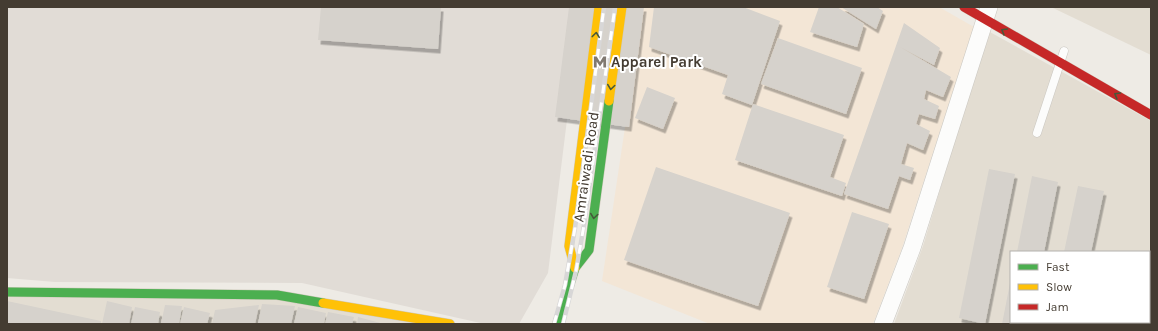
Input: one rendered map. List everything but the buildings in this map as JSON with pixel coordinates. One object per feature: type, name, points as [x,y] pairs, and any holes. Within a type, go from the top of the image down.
[{"type":"main road","points":[[575,268],[569,246],[599,7]]},
{"type":"main road","name":"Amraiwadi Road","points":[[557,324],[575,268],[589,250],[622,7]]},
{"type":"main road","points":[[964,7],[989,11],[1060,63],[1151,114]]},
{"type":"main road","points":[[7,292],[277,295],[450,324]]},
{"type":"street","points":[[883,324],[912,248],[989,11]]},
{"type":"lane","points":[[1037,133],[1064,51]]},
{"type":"shaded area","points":[[7,7],[581,7],[548,273],[519,324],[485,324],[302,283],[55,282],[7,278]]},
{"type":"shaded area","points":[[643,7],[939,7],[974,27],[901,251],[873,324],[710,324],[602,281]]},
{"type":"shaded area","points":[[1051,7],[1151,7],[1151,55]]},
{"type":"shaded area","points":[[988,31],[1151,121],[1151,324],[894,324],[923,246]]},
{"type":"shaded area","points":[[7,293],[272,296],[420,324],[7,324]]},
{"type":"railway","points":[[554,324],[565,285],[575,228],[604,7]]},
{"type":"railway","points":[[563,324],[576,271],[584,225],[615,7]]},
{"type":"traffic: fast","points":[[557,324],[575,268],[589,250],[609,101]]},
{"type":"traffic: fast","points":[[7,292],[277,295],[323,303]]},
{"type":"traffic: slow","points":[[575,268],[569,246],[599,7]]},
{"type":"traffic: slow","points":[[609,101],[622,7]]},
{"type":"traffic: slow","points":[[323,303],[450,324]]},
{"type":"traffic: jam","points":[[964,7],[1151,115]]},
{"type":"place","name":"Apparel Park","points":[[600,62]]}]
